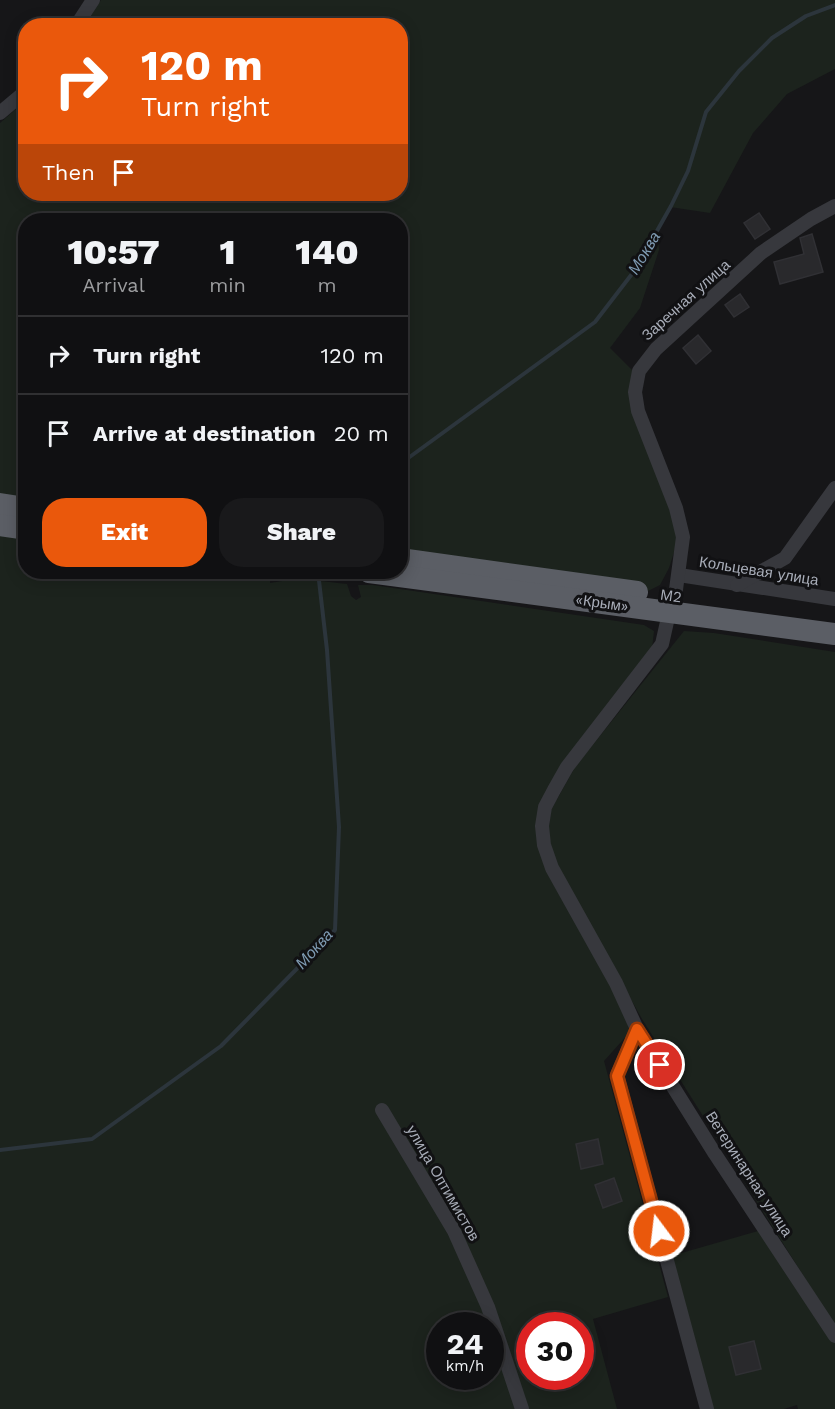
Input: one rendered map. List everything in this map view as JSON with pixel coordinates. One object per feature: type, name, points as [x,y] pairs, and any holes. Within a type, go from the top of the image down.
[{"type":"highway","points":[[0,504],[18,507]]},
{"type":"highway","points":[[0,525],[18,528]]},
{"type":"highway","name":"М2","points":[[408,560],[672,605],[835,619]]},
{"type":"highway","name":"«Крым»","points":[[408,577],[835,634]]},
{"type":"street","points":[[81,18],[93,0]]},
{"type":"street","points":[[0,113],[18,98]]},
{"type":"street","name":"Заречная улица","points":[[672,605],[679,575],[683,537],[676,508],[638,411],[635,392],[639,371],[656,349],[761,253],[811,219],[835,206]]},
{"type":"street","points":[[737,585],[784,558],[835,488]]},
{"type":"street","name":"Кольцевая улица","points":[[679,575],[835,599]]},
{"type":"street","name":"Ветеринарная улица","points":[[672,605],[662,644],[567,767],[545,807],[542,826],[552,868],[616,984],[637,1029],[835,1336]]},
{"type":"street","points":[[637,1029],[617,1076],[707,1409]]},
{"type":"street","name":"улица Оптимистов","points":[[382,1110],[454,1231],[488,1307],[522,1409]]},
{"type":"shaded area","points":[[101,0],[835,0],[835,69],[787,94],[753,133],[710,213],[670,207],[657,229],[659,250],[640,308],[610,348],[632,370],[637,411],[661,472],[679,537],[669,568],[660,585],[646,592],[408,560],[408,213],[18,213],[18,506],[0,504],[0,123],[18,107],[18,201],[408,201],[408,18],[89,18]]},
{"type":"shaded area","points":[[0,534],[18,537],[18,579],[270,579],[270,583],[284,579],[303,579],[347,584],[351,596],[356,600],[361,597],[358,585],[373,585],[644,625],[654,631],[652,649],[537,824],[624,1011],[630,1032],[604,1061],[668,1297],[594,1319],[594,1312],[516,1312],[516,1386],[504,1355],[504,1312],[487,1312],[486,1309],[487,1312],[426,1312],[426,1390],[504,1390],[504,1364],[519,1409],[0,1409]]},
{"type":"shaded area","points":[[684,631],[714,633],[835,652],[835,1326],[642,1019],[556,866],[548,833],[551,810],[575,767]]},
{"type":"shaded area","points":[[758,1231],[835,1341],[835,1409],[798,1409],[797,1405],[784,1409],[713,1409],[671,1256]]},
{"type":"shaded area","points":[[594,1323],[617,1409],[525,1409],[518,1390],[594,1390]]},
{"type":"building","points":[[759,213],[770,229],[755,239],[744,223]]},
{"type":"building","points":[[812,234],[823,272],[780,284],[774,262],[804,254],[800,238]]},
{"type":"building","points":[[740,294],[749,307],[734,317],[725,305]]},
{"type":"building","points":[[698,335],[711,351],[696,364],[683,348]]},
{"type":"building","points":[[598,1139],[603,1164],[581,1169],[576,1144]]},
{"type":"building","points":[[614,1178],[622,1201],[603,1208],[595,1185]]},
{"type":"building","points":[[754,1341],[761,1369],[736,1375],[729,1347]]},
{"type":"waterway","name":"Моква","points":[[408,458],[595,322],[635,270],[671,206],[688,171],[706,112],[739,71],[772,38],[806,16],[835,5]]},
{"type":"waterway","name":"Моква","points":[[0,1150],[92,1139],[221,1046],[335,930],[339,827],[327,650],[319,579]]},
{"type":"route","points":[[659,1231],[617,1076],[637,1029],[660,1065]]}]
